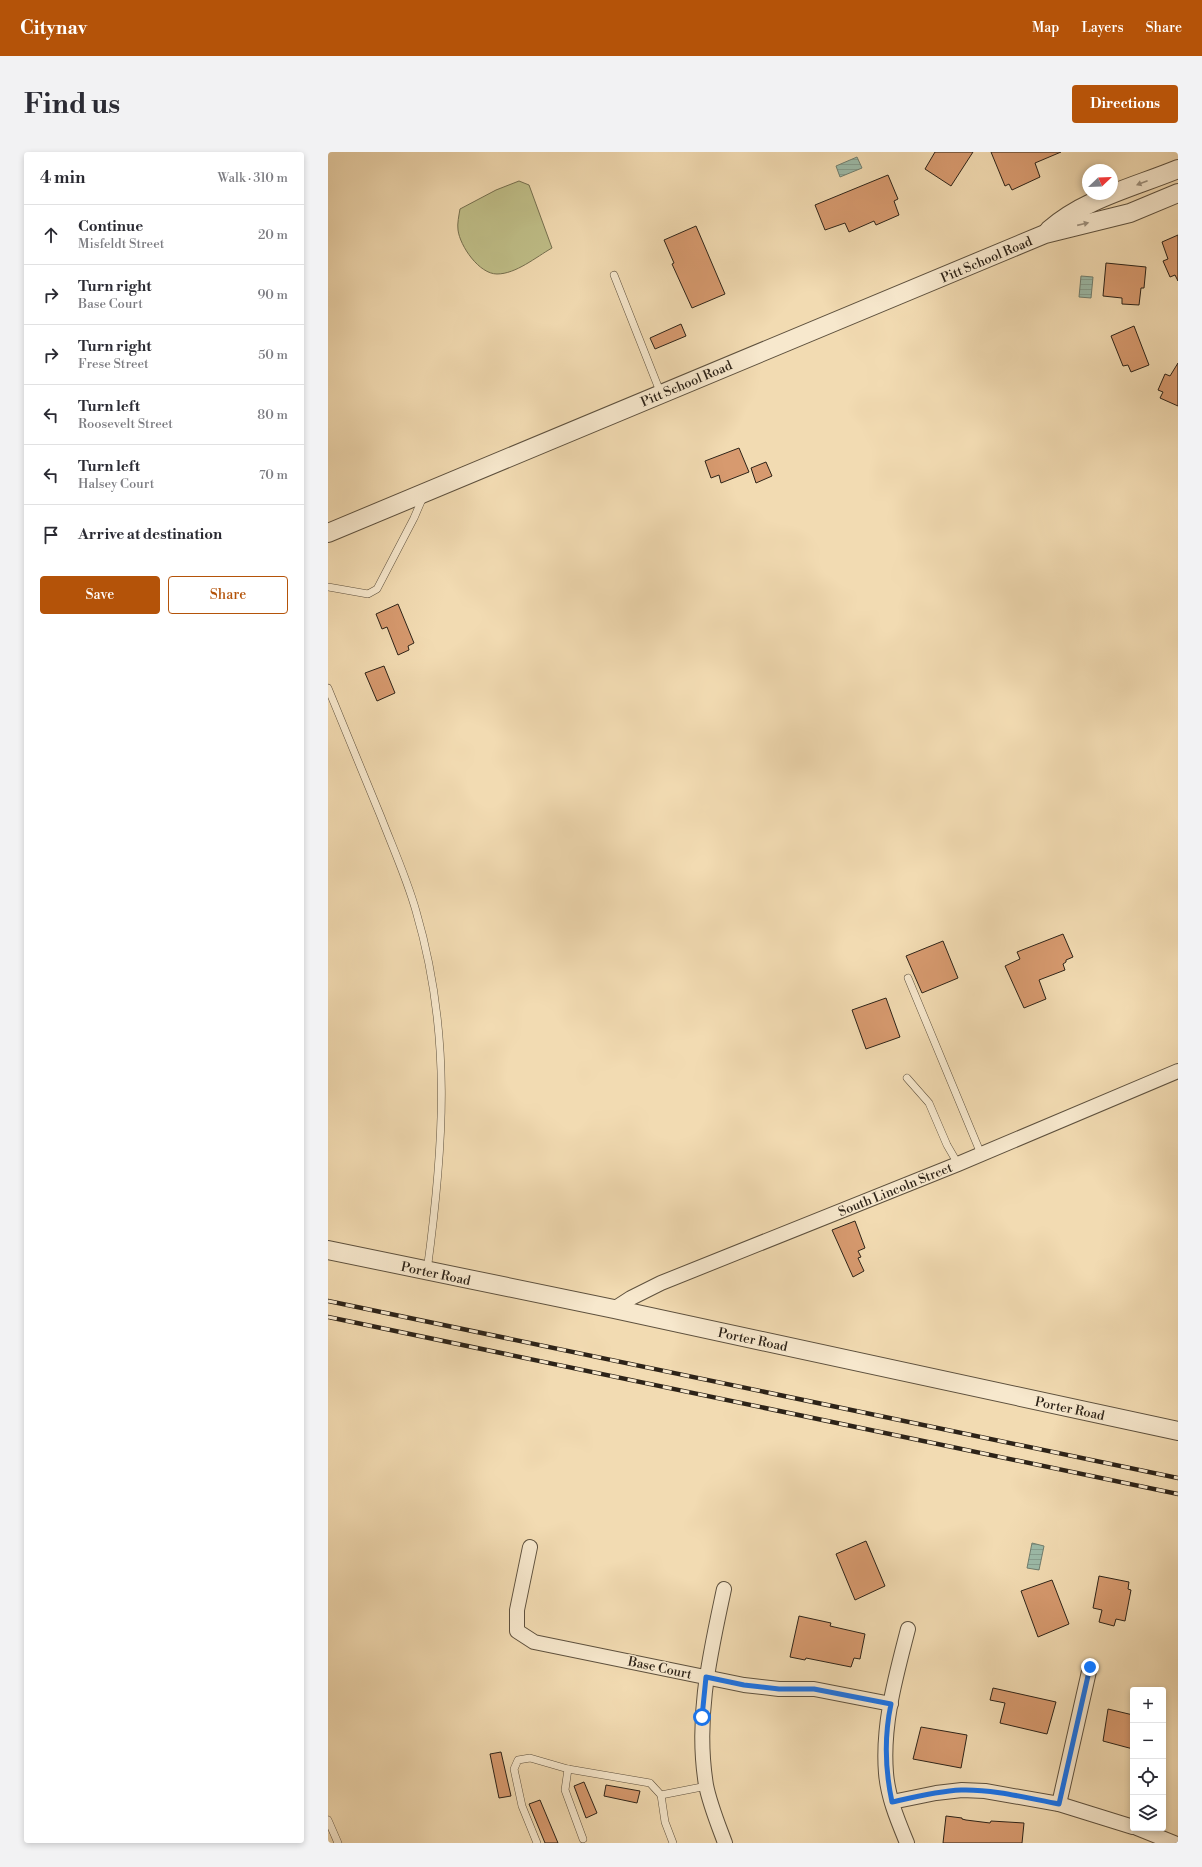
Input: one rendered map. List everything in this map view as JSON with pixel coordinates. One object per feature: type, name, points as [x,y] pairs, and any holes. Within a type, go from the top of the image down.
[{"type":"street","name":"Pitt School Road","points":[[1045,234],[1064,217],[1113,193],[1178,169]]},
{"type":"street","name":"Pitt School Road","points":[[328,533],[1045,234],[1130,213],[1178,193]]},
{"type":"street","name":"South Lincoln Street","points":[[614,1309],[631,1298],[662,1283],[958,1164],[1178,1071]]},
{"type":"street","name":"Porter Road","points":[[328,1250],[614,1309],[1178,1431]]},
{"type":"street","name":"Base Court","points":[[530,1547],[517,1610],[517,1631],[534,1642],[744,1685],[779,1689],[814,1689],[891,1704]]},
{"type":"street","points":[[724,1589],[706,1677],[702,1717],[702,1754],[707,1786],[714,1815],[725,1843]]},
{"type":"street","points":[[907,1843],[892,1802],[886,1773],[886,1728],[908,1629]]},
{"type":"street","points":[[1059,1804],[1090,1667]]},
{"type":"street","points":[[892,1802],[936,1793],[962,1790],[985,1791],[1059,1804],[1130,1825]]},
{"type":"street","points":[[1144,1831],[1174,1843]]},
{"type":"lane","points":[[614,275],[661,394]]},
{"type":"lane","points":[[328,587],[368,594],[377,589],[411,525],[425,492]]},
{"type":"lane","points":[[328,688],[403,870],[416,910],[439,1023],[442,1122],[435,1214],[427,1271]]},
{"type":"lane","points":[[908,978],[981,1154]]},
{"type":"lane","points":[[907,1078],[929,1103],[947,1145],[958,1164]]},
{"type":"lane","points":[[537,1843],[522,1806],[514,1769],[518,1760],[530,1758],[568,1769],[650,1783],[661,1795],[665,1822],[673,1843]]},
{"type":"lane","points":[[568,1769],[565,1790],[583,1838]]},
{"type":"lane","points":[[661,1795],[707,1786]]},
{"type":"lane","points":[[328,1820],[338,1843]]},
{"type":"shaded area","points":[[857,157],[862,168],[840,177],[836,166]]},
{"type":"shaded area","points":[[519,181],[529,185],[552,248],[519,268],[504,273],[490,273],[477,264],[462,244],[458,228],[460,209],[496,190]]},
{"type":"shaded area","points":[[1081,276],[1093,277],[1091,298],[1079,297]]},
{"type":"shaded area","points":[[1032,1543],[1044,1546],[1039,1570],[1027,1568]]},
{"type":"building","points":[[935,152],[973,152],[951,186],[925,169]]},
{"type":"building","points":[[991,152],[1061,152],[1035,163],[1040,177],[1012,190],[1009,184],[1005,186]]},
{"type":"building","points":[[888,175],[898,199],[894,201],[899,215],[876,225],[874,221],[849,232],[845,223],[825,230],[815,205]]},
{"type":"building","points":[[696,226],[725,294],[692,308],[672,264],[674,263],[664,240]]},
{"type":"building","points":[[1178,235],[1178,281],[1175,275],[1170,277],[1163,261],[1168,259],[1162,242]]},
{"type":"building","points":[[1106,263],[1146,267],[1144,288],[1141,288],[1139,305],[1122,304],[1122,298],[1103,296]]},
{"type":"building","points":[[681,324],[686,336],[655,349],[650,338]]},
{"type":"building","points":[[1134,326],[1149,365],[1131,372],[1128,365],[1123,366],[1111,336]]},
{"type":"building","points":[[1178,363],[1178,406],[1160,398],[1163,392],[1158,390],[1165,374],[1170,376]]},
{"type":"building","points":[[739,448],[749,472],[721,483],[719,475],[711,478],[705,461]]},
{"type":"building","points":[[766,462],[772,476],[756,483],[751,468]]},
{"type":"building","points":[[398,604],[414,643],[408,646],[409,650],[398,655],[387,627],[382,629],[376,614]]},
{"type":"building","points":[[384,666],[395,693],[377,701],[365,673]]},
{"type":"building","points":[[1063,934],[1073,957],[1066,960],[1063,964],[1065,970],[1039,980],[1046,999],[1024,1008],[1005,966],[1020,959],[1017,952]]},
{"type":"building","points":[[943,941],[958,978],[922,993],[906,956]]},
{"type":"building","points":[[886,998],[900,1037],[866,1049],[852,1010]]},
{"type":"building","points":[[855,1221],[865,1248],[858,1251],[861,1257],[858,1258],[864,1271],[853,1277],[832,1230]]},
{"type":"building","points":[[866,1541],[885,1586],[855,1600],[836,1554]]},
{"type":"building","points":[[1099,1576],[1129,1582],[1128,1589],[1131,1590],[1125,1621],[1116,1619],[1114,1626],[1099,1622],[1102,1610],[1093,1608]]},
{"type":"building","points":[[1052,1580],[1069,1624],[1038,1637],[1021,1591]]},
{"type":"building","points":[[799,1616],[831,1623],[830,1626],[865,1634],[860,1659],[854,1658],[851,1667],[806,1658],[805,1660],[790,1657]]},
{"type":"building","points":[[993,1688],[1056,1702],[1047,1734],[1000,1723],[1005,1703],[990,1700]]},
{"type":"building","points":[[1108,1709],[1130,1714],[1130,1748],[1103,1741]]},
{"type":"building","points":[[921,1727],[967,1735],[961,1768],[913,1759]]},
{"type":"building","points":[[501,1752],[511,1796],[499,1798],[490,1754]]},
{"type":"building","points":[[584,1782],[597,1813],[586,1818],[574,1786]]},
{"type":"building","points":[[606,1785],[640,1791],[637,1803],[604,1796]]},
{"type":"building","points":[[540,1800],[558,1843],[545,1843],[529,1804]]},
{"type":"building","points":[[946,1816],[990,1823],[991,1821],[1024,1823],[1022,1843],[943,1843]]},
{"type":"railway","points":[[328,1301],[1178,1478]]},
{"type":"railway","points":[[328,1317],[1178,1494]]},
{"type":"route","points":[[702,1717],[706,1677],[744,1685],[779,1689],[814,1689],[846,1694],[891,1704],[886,1728],[886,1773],[892,1802],[936,1793],[962,1790],[985,1791],[1059,1804],[1090,1667]]}]
